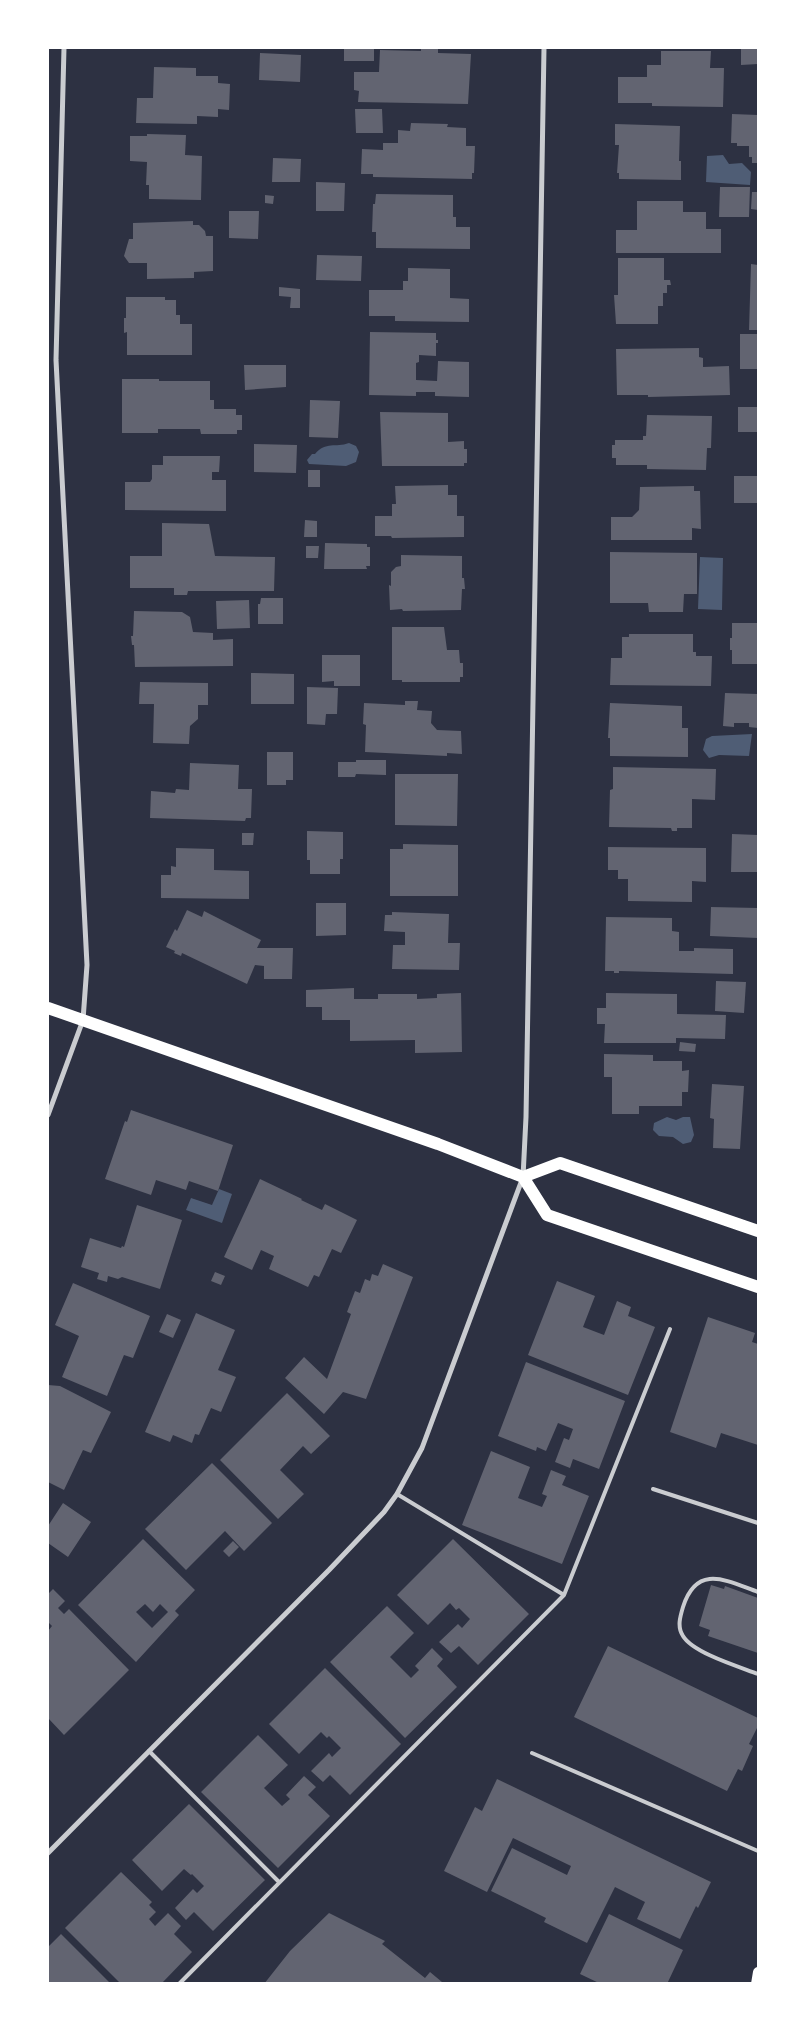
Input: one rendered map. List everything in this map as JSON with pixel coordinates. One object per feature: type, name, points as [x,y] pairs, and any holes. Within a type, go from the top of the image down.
[{"type":"main road","points":[[48,1008],[438,1144],[523,1177],[547,1215],[758,1287]]},
{"type":"main road","points":[[523,1177],[560,1163],[758,1231]]},
{"type":"main road","points":[[756,1984],[758,1972]]},
{"type":"street","points":[[48,1115],[83,1020],[86,965],[56,360],[64,48]]},
{"type":"street","points":[[48,1853],[329,1570],[384,1512],[397,1494],[422,1448],[523,1177],[526,1117],[544,48]]},
{"type":"lane","points":[[178,1984],[564,1594],[670,1329]]},
{"type":"lane","points":[[653,1489],[758,1523]]},
{"type":"lane","points":[[397,1494],[564,1594]]},
{"type":"lane","points":[[758,1592],[717,1578],[704,1579],[687,1594],[678,1620],[683,1637],[706,1655],[758,1674]]},
{"type":"lane","points":[[148,1751],[279,1882]]},
{"type":"lane","points":[[532,1753],[758,1851]]},
{"type":"water","points":[[723,155],[729,164],[742,163],[751,172],[750,185],[706,182],[707,156]]},
{"type":"water","points":[[349,443],[356,446],[359,452],[356,462],[346,466],[309,464],[307,460],[312,454],[327,446]]},
{"type":"water","points":[[700,557],[723,558],[722,610],[698,609]]},
{"type":"water","points":[[752,734],[749,756],[719,755],[709,758],[703,750],[706,739],[712,736]]},
{"type":"water","points":[[667,1117],[676,1120],[690,1117],[694,1135],[691,1142],[683,1144],[673,1137],[659,1136],[653,1130],[654,1123]]},
{"type":"water","points":[[219,1189],[232,1194],[222,1223],[186,1210],[191,1198],[212,1205]]},
{"type":"building","points":[[344,48],[374,48],[374,61],[344,61]]},
{"type":"building","points":[[421,48],[438,48],[438,53],[471,54],[468,104],[358,102],[359,91],[354,90],[354,72],[379,72],[380,50],[421,51]]},
{"type":"building","points":[[741,48],[758,48],[758,64],[741,65]]},
{"type":"building","points":[[661,51],[711,51],[710,68],[724,68],[723,107],[652,106],[652,103],[618,103],[618,77],[647,77],[647,65],[661,65]]},
{"type":"building","points":[[260,53],[301,55],[300,82],[259,80]]},
{"type":"building","points":[[154,67],[196,68],[196,76],[218,76],[218,83],[230,84],[229,110],[218,109],[218,117],[197,116],[197,124],[136,123],[137,98],[153,98]]},
{"type":"building","points":[[355,109],[382,109],[383,133],[356,133]]},
{"type":"building","points":[[732,114],[758,115],[758,163],[752,163],[752,157],[749,157],[749,146],[737,146],[737,143],[731,143]]},
{"type":"building","points":[[411,123],[448,124],[447,127],[466,128],[466,146],[475,146],[472,179],[373,177],[373,174],[361,174],[362,149],[383,150],[383,143],[398,143],[398,130],[410,131]]},
{"type":"building","points":[[615,124],[680,126],[679,161],[681,161],[681,180],[619,179],[619,173],[617,173],[619,145],[615,145]]},
{"type":"building","points":[[147,134],[186,135],[185,155],[202,156],[201,200],[149,199],[149,185],[146,185],[147,162],[130,161],[130,136],[147,136]]},
{"type":"building","points":[[273,158],[301,159],[300,182],[272,182]]},
{"type":"building","points":[[316,182],[345,183],[344,211],[316,211]]},
{"type":"building","points":[[720,187],[750,187],[749,217],[719,217]]},
{"type":"building","points":[[752,192],[758,192],[758,210],[751,209]]},
{"type":"building","points":[[376,194],[453,195],[453,217],[456,217],[456,227],[470,227],[470,249],[376,248],[376,232],[372,232],[373,204],[375,204]]},
{"type":"building","points":[[265,195],[274,196],[273,204],[265,203]]},
{"type":"building","points":[[637,201],[683,201],[683,212],[706,212],[706,229],[721,229],[721,253],[616,253],[616,230],[637,230]]},
{"type":"building","points":[[229,211],[259,211],[258,239],[229,238]]},
{"type":"building","points":[[193,221],[193,225],[199,225],[205,231],[206,236],[213,236],[213,271],[194,272],[194,278],[147,279],[147,263],[129,263],[124,256],[129,239],[133,239],[133,223]]},
{"type":"building","points":[[317,255],[362,256],[361,281],[316,280]]},
{"type":"building","points":[[618,258],[664,258],[664,280],[670,280],[671,285],[667,285],[667,293],[663,293],[663,306],[658,306],[658,324],[616,324],[614,295],[618,295]]},
{"type":"building","points":[[751,264],[758,265],[758,330],[749,330]]},
{"type":"building","points":[[408,268],[450,269],[450,298],[469,299],[469,322],[395,321],[395,316],[369,316],[369,290],[403,290],[403,281],[408,281]]},
{"type":"building","points":[[279,287],[300,289],[300,308],[290,308],[291,297],[279,296]]},
{"type":"building","points":[[126,297],[165,297],[165,300],[176,300],[176,315],[180,315],[180,324],[192,324],[192,355],[127,355],[127,332],[124,333]]},
{"type":"building","points":[[370,332],[436,333],[438,343],[436,343],[436,356],[419,355],[419,362],[416,363],[416,380],[437,381],[438,361],[469,362],[469,397],[435,396],[435,392],[416,392],[416,396],[369,395]]},
{"type":"building","points":[[740,334],[758,334],[758,369],[740,369]]},
{"type":"building","points":[[699,348],[699,357],[703,358],[703,367],[729,366],[730,395],[648,397],[648,395],[617,395],[616,349]]},
{"type":"building","points":[[244,365],[286,365],[286,387],[245,390]]},
{"type":"building","points":[[122,379],[210,381],[210,400],[214,400],[214,409],[236,409],[236,415],[242,415],[242,430],[237,430],[237,434],[201,434],[200,429],[158,429],[158,433],[122,433]]},
{"type":"building","points":[[310,400],[340,401],[338,438],[309,437]]},
{"type":"building","points":[[738,407],[758,407],[758,432],[738,432]]},
{"type":"building","points":[[380,412],[448,413],[448,442],[464,441],[464,449],[467,449],[467,463],[464,463],[464,466],[382,466]]},
{"type":"building","points":[[647,415],[712,416],[711,448],[707,448],[706,470],[647,469],[647,465],[616,465],[616,458],[612,458],[612,445],[615,445],[615,440],[643,440],[643,436],[646,436]]},
{"type":"building","points":[[254,444],[297,445],[296,473],[254,472]]},
{"type":"building","points":[[163,456],[220,456],[219,472],[212,472],[212,480],[226,480],[226,511],[125,510],[125,482],[150,482],[152,479],[152,465],[163,465]]},
{"type":"building","points":[[308,470],[320,470],[320,487],[308,487]]},
{"type":"building","points":[[734,476],[758,476],[758,503],[734,503]]},
{"type":"building","points":[[448,485],[448,495],[457,495],[457,516],[464,516],[464,537],[392,538],[391,536],[375,536],[375,516],[392,516],[392,504],[396,504],[395,486]]},
{"type":"building","points":[[694,486],[694,491],[700,491],[701,529],[692,528],[692,540],[611,540],[611,517],[632,517],[639,510],[640,487]]},
{"type":"building","points":[[305,520],[317,521],[317,537],[304,537]]},
{"type":"building","points":[[162,523],[209,524],[215,556],[275,557],[274,591],[188,591],[187,595],[174,595],[174,588],[130,588],[130,556],[162,556]]},
{"type":"building","points":[[325,543],[367,544],[367,547],[370,547],[370,566],[366,566],[367,569],[324,569]]},
{"type":"building","points":[[306,546],[319,546],[318,558],[306,558]]},
{"type":"building","points":[[610,552],[697,553],[697,594],[684,594],[683,612],[649,612],[648,603],[610,603]]},
{"type":"building","points":[[401,555],[462,556],[462,578],[464,578],[465,589],[462,589],[461,610],[390,610],[389,585],[391,586],[391,572],[396,567],[401,566]]},
{"type":"building","points":[[261,598],[283,598],[283,624],[258,624],[258,604],[260,604]]},
{"type":"building","points":[[249,600],[250,628],[217,629],[216,601]]},
{"type":"building","points":[[134,611],[182,612],[190,617],[193,632],[213,633],[213,640],[233,639],[233,666],[135,667],[134,645],[132,645],[131,636],[133,636]]},
{"type":"building","points":[[732,623],[758,623],[758,664],[732,664],[730,638],[732,638]]},
{"type":"building","points":[[392,627],[444,627],[447,650],[459,650],[460,663],[463,663],[463,677],[460,677],[460,682],[402,682],[402,680],[392,680]]},
{"type":"building","points":[[629,634],[693,634],[693,652],[696,652],[696,656],[712,656],[711,686],[610,685],[611,658],[622,658],[622,637],[629,637]]},
{"type":"building","points":[[322,655],[360,655],[360,686],[334,686],[334,681],[322,682]]},
{"type":"building","points":[[251,673],[294,674],[294,704],[251,704]]},
{"type":"building","points":[[140,682],[208,683],[208,705],[198,705],[198,719],[190,726],[189,744],[153,743],[154,704],[139,704]]},
{"type":"building","points":[[307,687],[338,688],[337,714],[326,714],[325,725],[307,724]]},
{"type":"building","points":[[725,693],[758,694],[758,728],[749,727],[749,723],[734,723],[734,727],[723,726]]},
{"type":"building","points":[[405,701],[418,701],[417,710],[432,711],[431,723],[437,730],[461,731],[462,754],[447,753],[447,756],[365,752],[366,725],[363,724],[364,703],[405,705]]},
{"type":"building","points":[[610,703],[682,706],[682,728],[688,728],[688,757],[610,756],[610,738],[608,738]]},
{"type":"building","points":[[267,752],[293,752],[293,780],[286,780],[286,785],[267,785]]},
{"type":"building","points":[[356,760],[386,760],[386,775],[356,774],[355,777],[338,777],[338,762],[356,762]]},
{"type":"building","points":[[190,763],[239,765],[238,789],[252,789],[251,818],[246,818],[245,821],[150,818],[151,791],[175,793],[176,789],[189,790]]},
{"type":"building","points":[[613,767],[716,769],[715,800],[692,799],[692,828],[677,828],[677,831],[672,831],[671,828],[609,827]]},
{"type":"building","points":[[395,774],[458,774],[457,826],[395,825]]},
{"type":"building","points":[[307,831],[343,832],[343,859],[340,859],[340,874],[310,874],[310,860],[307,860]]},
{"type":"building","points":[[242,833],[254,833],[253,845],[242,845]]},
{"type":"building","points":[[732,834],[758,835],[758,872],[731,872]]},
{"type":"building","points":[[403,844],[458,845],[458,896],[390,896],[390,849],[403,849]]},
{"type":"building","points":[[608,847],[706,848],[706,882],[692,881],[692,902],[628,901],[628,879],[618,879],[618,870],[608,870]]},
{"type":"building","points":[[176,848],[214,849],[214,870],[249,871],[249,899],[161,898],[161,875],[171,875],[171,866],[176,867]]},
{"type":"building","points":[[316,903],[346,903],[346,935],[316,936]]},
{"type":"building","points":[[711,907],[758,908],[758,938],[710,936]]},
{"type":"building","points":[[187,910],[202,917],[204,911],[261,940],[257,948],[293,948],[292,979],[264,979],[264,966],[255,965],[247,984],[182,953],[181,956],[174,953],[175,951],[166,947],[175,929],[177,931]]},
{"type":"building","points":[[392,912],[449,914],[448,943],[460,943],[459,970],[392,969],[393,945],[405,945],[405,932],[384,931],[385,915],[392,915]]},
{"type":"building","points":[[606,917],[672,918],[672,931],[679,932],[679,951],[694,951],[694,948],[733,949],[733,974],[619,971],[619,973],[614,973],[614,971],[605,971]]},
{"type":"building","points":[[716,981],[746,982],[744,1013],[715,1011]]},
{"type":"building","points":[[354,988],[354,999],[378,999],[378,994],[417,994],[417,999],[437,998],[437,994],[461,993],[462,1052],[415,1053],[415,1040],[350,1041],[350,1020],[322,1020],[322,1007],[306,1007],[306,990]]},
{"type":"building","points":[[606,993],[677,994],[677,1014],[726,1015],[725,1039],[676,1038],[676,1043],[604,1043],[605,1024],[597,1024],[597,1008],[606,1008]]},
{"type":"building","points":[[680,1042],[696,1044],[695,1052],[679,1051]]},
{"type":"building","points":[[604,1054],[653,1055],[653,1061],[682,1061],[682,1071],[689,1070],[688,1092],[682,1092],[682,1106],[639,1106],[639,1114],[612,1114],[612,1077],[604,1077]]},
{"type":"building","points":[[712,1084],[744,1086],[740,1149],[713,1148],[714,1119],[710,1118]]},
{"type":"building","points":[[131,1110],[233,1145],[218,1191],[189,1181],[186,1190],[156,1180],[151,1195],[105,1179],[125,1121],[127,1122]]},
{"type":"building","points":[[260,1179],[322,1210],[325,1204],[357,1220],[341,1253],[332,1249],[319,1277],[314,1275],[308,1287],[269,1269],[274,1256],[261,1250],[252,1270],[224,1257]]},
{"type":"building","points":[[137,1205],[182,1220],[160,1289],[122,1277],[118,1279],[108,1276],[107,1282],[97,1279],[99,1273],[81,1267],[90,1238],[121,1248],[122,1246],[124,1247]]},
{"type":"building","points":[[383,1264],[413,1277],[366,1399],[343,1392],[324,1414],[285,1378],[304,1357],[327,1379],[351,1314],[347,1312],[355,1291],[360,1293],[365,1279],[370,1281],[372,1274],[378,1276]]},
{"type":"building","points":[[215,1272],[225,1276],[221,1285],[211,1281]]},
{"type":"building","points":[[557,1281],[595,1296],[583,1327],[604,1335],[617,1301],[631,1307],[628,1316],[655,1327],[628,1395],[528,1355]]},
{"type":"building","points":[[73,1283],[150,1316],[133,1358],[124,1355],[107,1396],[62,1377],[79,1336],[55,1325]]},
{"type":"building","points":[[196,1313],[235,1330],[218,1370],[236,1377],[221,1412],[211,1408],[199,1435],[195,1434],[192,1443],[173,1435],[170,1442],[145,1432]]},
{"type":"building","points":[[167,1314],[181,1320],[173,1338],[159,1332]]},
{"type":"building","points":[[708,1317],[755,1333],[752,1342],[758,1344],[758,1445],[721,1433],[716,1448],[670,1432]]},
{"type":"building","points":[[526,1362],[625,1401],[599,1469],[573,1459],[570,1468],[555,1462],[564,1438],[569,1440],[573,1429],[558,1423],[546,1451],[537,1447],[536,1451],[498,1436]]},
{"type":"building","points":[[48,1385],[60,1386],[111,1412],[91,1453],[83,1450],[64,1490],[48,1482]]},
{"type":"building","points":[[287,1393],[330,1436],[311,1454],[303,1446],[280,1470],[304,1494],[278,1519],[220,1460]]},
{"type":"building","points":[[491,1451],[530,1467],[518,1498],[542,1507],[547,1496],[542,1494],[551,1470],[566,1476],[562,1485],[589,1496],[562,1564],[462,1525]]},
{"type":"building","points":[[212,1463],[272,1523],[244,1551],[225,1531],[186,1570],[145,1529]]},
{"type":"building","points":[[63,1503],[91,1522],[68,1557],[48,1543],[48,1526]]},
{"type":"building","points":[[143,1539],[195,1590],[175,1611],[179,1615],[136,1662],[78,1605]],"holes":[[[145,1604],[153,1612],[160,1604],[168,1612],[152,1628],[136,1612]]]},
{"type":"building","points":[[453,1539],[529,1614],[478,1665],[459,1646],[451,1653],[439,1642],[458,1624],[462,1628],[470,1619],[459,1608],[456,1610],[450,1603],[428,1625],[397,1595]]},
{"type":"building","points":[[233,1541],[239,1547],[229,1557],[223,1551]]},
{"type":"building","points":[[711,1585],[724,1589],[725,1586],[758,1598],[758,1653],[708,1636],[710,1630],[699,1626]]},
{"type":"building","points":[[53,1589],[65,1601],[58,1608],[64,1614],[69,1609],[129,1670],[64,1735],[48,1718],[48,1631],[52,1626],[48,1622],[48,1594]]},
{"type":"building","points":[[387,1606],[414,1633],[390,1657],[411,1678],[419,1670],[415,1666],[432,1648],[443,1659],[437,1666],[457,1687],[405,1738],[330,1662]]},
{"type":"building","points":[[608,1646],[758,1718],[758,1726],[749,1744],[753,1746],[742,1771],[738,1769],[727,1791],[574,1717]]},
{"type":"building","points":[[325,1668],[401,1744],[350,1795],[330,1775],[323,1782],[311,1771],[329,1753],[332,1757],[341,1748],[329,1736],[327,1738],[321,1732],[299,1754],[269,1724]]},
{"type":"building","points":[[258,1735],[288,1765],[264,1788],[282,1806],[290,1799],[286,1795],[304,1776],[316,1787],[308,1795],[330,1816],[278,1868],[201,1792]]},
{"type":"building","points":[[497,1779],[711,1882],[698,1908],[696,1906],[680,1939],[637,1919],[645,1902],[615,1887],[587,1943],[544,1922],[546,1918],[491,1891],[512,1848],[567,1875],[571,1866],[513,1838],[487,1892],[444,1871],[475,1807],[482,1811]]},
{"type":"building","points":[[189,1804],[265,1880],[213,1931],[194,1912],[186,1920],[175,1908],[193,1889],[197,1893],[204,1886],[192,1874],[184,1869],[162,1891],[132,1860]]},
{"type":"building","points":[[121,1872],[152,1902],[149,1905],[156,1912],[149,1919],[155,1926],[168,1913],[181,1926],[174,1934],[192,1952],[161,1984],[121,1984],[65,1928]]},
{"type":"building","points":[[329,1913],[385,1941],[382,1944],[425,1978],[430,1972],[442,1982],[264,1984],[290,1951]]},
{"type":"building","points":[[609,1914],[683,1950],[667,1984],[601,1984],[580,1974]]},
{"type":"building","points":[[61,1934],[111,1984],[48,1984],[48,1947]]}]
